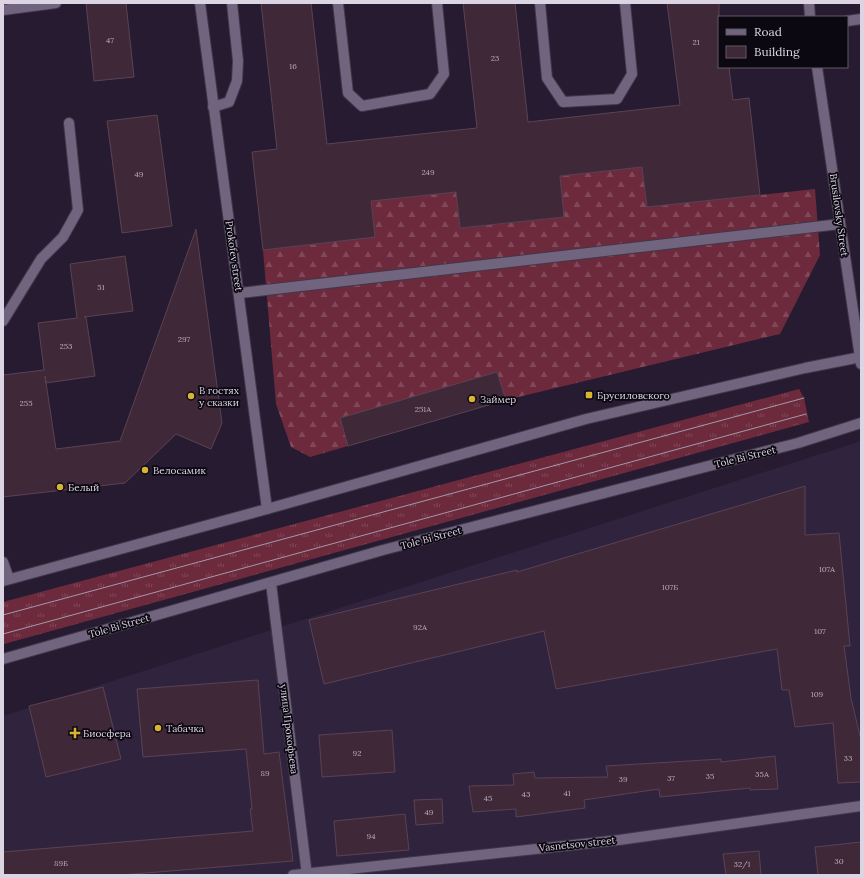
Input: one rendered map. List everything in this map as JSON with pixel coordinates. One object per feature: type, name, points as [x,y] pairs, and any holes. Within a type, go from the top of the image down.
[{"type":"main road","points":[[3,10],[56,3]]},
{"type":"main road","name":"Prokofev street","points":[[200,3],[240,293],[267,509]]},
{"type":"main road","points":[[213,106],[229,102],[237,81],[238,61],[232,3]]},
{"type":"main road","points":[[338,3],[348,93],[362,106],[430,94],[444,74],[437,3]]},
{"type":"main road","points":[[540,3],[547,78],[563,102],[617,98],[632,74],[625,3]]},
{"type":"main road","points":[[808,3],[810,16]]},
{"type":"main road","points":[[848,21],[861,19]]},
{"type":"main road","name":"Brusilovsky Street","points":[[817,68],[861,359]]},
{"type":"main road","points":[[3,321],[42,259],[64,237],[78,210],[69,123]]},
{"type":"main road","points":[[240,293],[840,224]]},
{"type":"main road","points":[[3,562],[6,580],[267,509],[586,419],[798,369],[861,359]]},
{"type":"main road","name":"Tole Bi Street","points":[[3,659],[406,544],[798,443],[861,423]]},
{"type":"main road","name":"улица Прокофьева","points":[[271,583],[307,874]]},
{"type":"main road","name":"Vasnetsov street","points":[[293,875],[619,840],[861,806]]},
{"type":"shaded area","points":[[861,441],[861,875],[3,875],[3,716]]},
{"type":"green space","points":[[642,167],[647,207],[815,189],[820,255],[780,334],[506,400],[497,372],[348,446],[310,457],[291,447],[276,404],[263,250],[375,237],[371,201],[456,192],[460,228],[564,217],[560,176]]},
{"type":"green space","points":[[799,389],[804,398],[809,422],[4,644],[3,642],[3,602]]},
{"type":"building","points":[[86,3],[126,3],[134,77],[94,81]]},
{"type":"building","points":[[261,3],[311,3],[327,144],[477,128],[463,3],[515,3],[528,122],[680,105],[667,3],[719,3],[718,68],[729,68],[733,100],[749,98],[760,195],[647,207],[642,167],[560,176],[564,217],[460,228],[456,192],[371,201],[375,237],[263,250],[252,152],[277,149]]},
{"type":"building","points":[[157,115],[172,226],[122,233],[107,121]]},
{"type":"building","points":[[196,229],[222,423],[211,449],[176,434],[125,483],[3,497],[3,375],[44,370],[38,323],[77,318],[70,264],[125,256],[133,311],[84,317],[86,317],[95,376],[46,383],[56,449],[120,441]]},
{"type":"building","points":[[497,372],[506,400],[348,446],[340,418]]},
{"type":"building","points":[[805,486],[805,535],[839,533],[850,646],[844,646],[851,698],[861,740],[861,782],[838,783],[833,723],[795,727],[789,690],[782,690],[777,649],[556,689],[544,631],[324,684],[309,620],[517,570],[517,572]]},
{"type":"building","points":[[258,680],[264,754],[279,752],[293,861],[121,875],[3,875],[3,852],[253,831],[246,749],[143,757],[137,689]]},
{"type":"building","name":"Биосфера","points":[[103,687],[121,759],[46,777],[29,706]]},
{"type":"building","points":[[392,730],[395,772],[322,777],[319,735]]},
{"type":"building","points":[[775,756],[778,789],[750,790],[750,788],[660,797],[659,789],[584,800],[585,808],[516,817],[516,809],[473,812],[469,786],[514,785],[513,774],[534,772],[535,778],[608,777],[606,766],[721,759],[721,762]]},
{"type":"building","points":[[442,799],[443,823],[416,825],[414,800]]},
{"type":"building","points":[[405,814],[409,850],[337,856],[334,821]]},
{"type":"building","points":[[861,842],[861,875],[818,875],[815,847]]},
{"type":"building","points":[[759,851],[761,875],[726,875],[723,854]]},
{"type":"tram line","points":[[3,615],[804,398]]},
{"type":"tram line","points":[[3,634],[806,414]]},
{"type":"place","name":"Брусиловского","points":[[589,395]]},
{"type":"place","name":"В гостях у сказки","points":[[191,396]]},
{"type":"place","name":"Займер","points":[[472,399]]},
{"type":"place","name":"Велосамик","points":[[145,470]]},
{"type":"place","name":"Белый","points":[[60,487]]},
{"type":"place","name":"Табачка","points":[[158,728]]},
{"type":"place","name":"Биосфера","points":[[75,733]]}]
